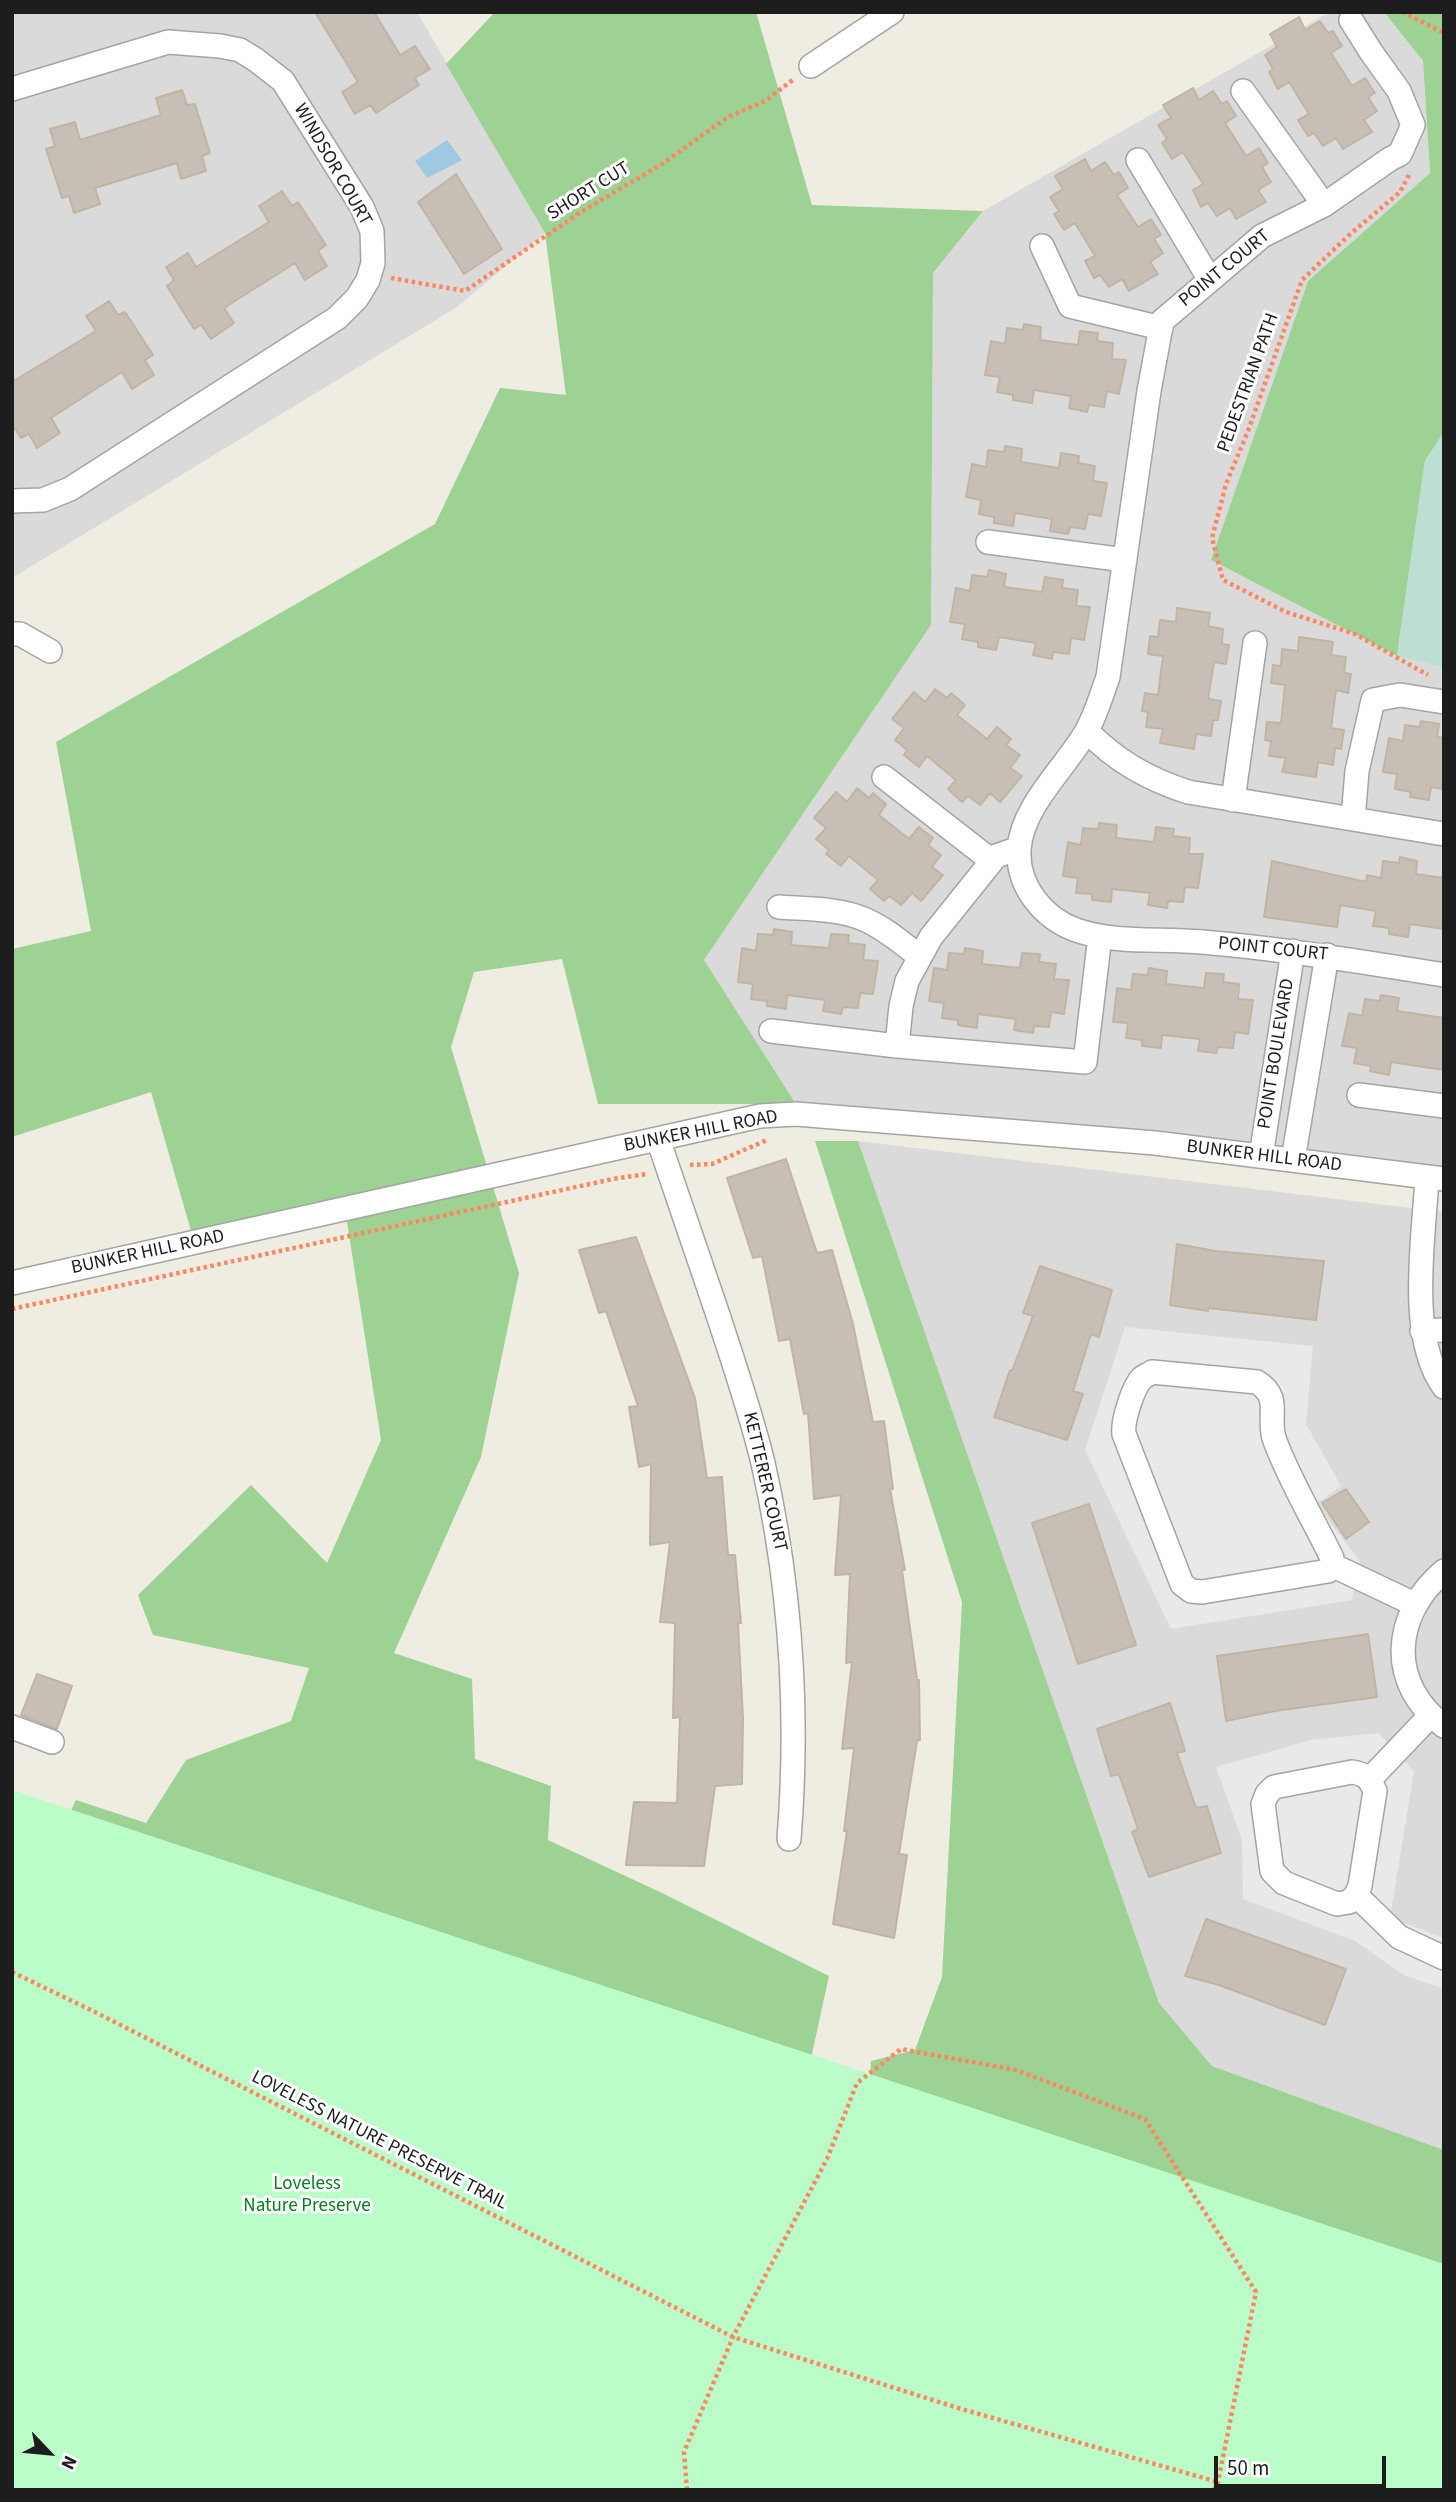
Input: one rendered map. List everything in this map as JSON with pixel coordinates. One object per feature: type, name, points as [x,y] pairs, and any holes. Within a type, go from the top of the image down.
[{"type":"street","points":[[811,66],[892,12]]},
{"type":"street","name":"POINT COURT","points":[[1351,20],[1399,91],[1413,125],[1400,154],[1324,205],[1262,236],[1162,321],[1108,677],[1087,731],[1040,797],[1023,828],[1019,867],[1025,885],[1036,902],[1052,917],[1074,929],[1100,936],[1293,951],[1444,975]]},
{"type":"street","name":"WINDSOR COURT","points":[[12,89],[168,42],[198,43],[240,50],[283,81],[362,207],[372,231],[373,263],[356,298],[337,318],[70,489],[43,500],[12,501]]},
{"type":"street","points":[[1243,91],[1324,205]]},
{"type":"street","points":[[1138,160],[1210,280]]},
{"type":"street","points":[[1042,246],[1070,306],[1161,328]]},
{"type":"street","points":[[988,542],[1125,560]]},
{"type":"street","points":[[12,634],[20,634],[50,652]]},
{"type":"street","points":[[1233,800],[1255,643]]},
{"type":"street","points":[[1353,819],[1357,771],[1373,700],[1400,695],[1444,702]]},
{"type":"street","points":[[1087,731],[1128,766],[1158,782],[1188,793],[1444,834]]},
{"type":"street","points":[[884,777],[992,861]]},
{"type":"street","points":[[897,1046],[901,1006],[907,981],[931,937],[996,856],[1019,848]]},
{"type":"street","points":[[779,907],[832,911],[864,919],[920,957]]},
{"type":"street","points":[[771,1031],[897,1046],[1085,1062],[1100,936]]},
{"type":"street","name":"POINT BOULEVARD","points":[[1261,1156],[1293,951]]},
{"type":"street","name":"POINT BOULEVARD","points":[[1293,1160],[1327,956]]},
{"type":"street","points":[[1359,1095],[1444,1106]]},
{"type":"street","name":"BUNKER HILL ROAD","points":[[12,1283],[760,1116],[796,1114],[1155,1143],[1435,1178]]},
{"type":"street","name":"KETTERER COURT","points":[[658,1139],[741,1383],[763,1462],[782,1563],[791,1645],[794,1727],[789,1839]]},
{"type":"street","points":[[1435,1178],[1421,1306],[1433,1330],[1428,1356],[1444,1387]]},
{"type":"street","points":[[1152,1372],[1257,1382],[1267,1388],[1272,1397],[1273,1438],[1332,1558],[1332,1565],[1328,1571],[1202,1592],[1191,1591],[1182,1584],[1122,1424],[1137,1385],[1143,1377],[1152,1372]]},
{"type":"street","points":[[1332,1565],[1414,1604]]},
{"type":"street","points":[[1370,1779],[1437,1721],[1417,1699],[1407,1678],[1403,1653],[1405,1630],[1414,1604],[1428,1585],[1444,1571]]},
{"type":"street","points":[[12,1727],[52,1741]]},
{"type":"street","points":[[1352,1772],[1362,1773],[1370,1779],[1376,1791],[1360,1886],[1356,1895],[1349,1902],[1337,1904],[1278,1880],[1272,1871],[1263,1804],[1274,1787],[1352,1772]]},
{"type":"street","points":[[1356,1895],[1399,1937],[1444,1958]]},
{"type":"path","points":[[1402,12],[1444,33]]},
{"type":"path","name":"SHORT CUT","points":[[370,273],[465,291],[582,212],[662,164],[729,117],[765,101],[811,66]]},
{"type":"path","name":"PEDESTRIAN PATH","points":[[1410,172],[1400,192],[1302,280],[1248,431],[1226,484],[1212,538],[1223,580],[1286,612],[1354,634],[1426,675],[1435,677]]},
{"type":"path","points":[[12,1309],[612,1179],[669,1171],[695,1164],[712,1164],[770,1139]]},
{"type":"path","name":"LOVELESS NATURE PRESERVE TRAIL","points":[[12,1972],[733,2337],[958,2408],[1218,2482]]},
{"type":"path","points":[[687,2490],[684,2452],[733,2337],[827,2159],[857,2083],[901,2049],[1016,2070],[1145,2119],[1256,2292],[1218,2482],[1214,2490]]},
{"type":"shaded area","points":[[12,12],[417,12],[545,233],[457,307],[12,578]]},
{"type":"shaded area","points":[[1330,12],[1384,12],[1423,61],[1430,173],[1308,281],[1211,560],[1397,656],[1444,668],[1444,1184],[796,1104],[704,960],[931,625],[933,273],[983,211]]},
{"type":"shaded area","points":[[447,140],[462,160],[427,178],[415,161]]},
{"type":"shaded area","points":[[1444,432],[1444,668],[1397,656],[1425,461]]},
{"type":"shaded area","points":[[858,1141],[1444,1212],[1444,2150],[1212,2066],[1159,2003]]},
{"type":"shaded area","points":[[1125,1327],[1313,1346],[1306,1424],[1341,1486],[1316,1504],[1360,1561],[1352,1600],[1171,1629],[1085,1450]]},
{"type":"shaded area","points":[[1379,1733],[1414,1771],[1390,1918],[1444,1938],[1444,1989],[1404,1975],[1355,1941],[1243,1899],[1242,1840],[1216,1767],[1311,1740]]},
{"type":"green space","points":[[495,12],[756,12],[812,205],[983,211],[933,273],[931,625],[704,960],[796,1104],[598,1104],[562,959],[474,972],[451,1047],[519,1273],[481,1457],[394,1653],[472,1679],[475,1759],[551,1786],[548,1840],[829,1976],[790,2155],[867,2150],[871,2061],[915,2050],[942,1977],[962,1602],[815,1141],[858,1141],[1159,2003],[1212,2066],[1444,2150],[1444,2490],[12,2490],[12,1859],[44,1867],[76,1800],[146,1823],[186,1760],[291,1721],[309,1668],[153,1635],[138,1595],[251,1485],[327,1563],[381,1440],[345,1209],[196,1248],[151,1092],[12,1137],[12,949],[91,931],[56,742],[435,524],[500,388],[566,395],[545,233],[446,64]]},
{"type":"green space","points":[[1384,12],[1444,12],[1444,432],[1425,461],[1397,656],[1211,560],[1308,281],[1430,173],[1423,61]]},
{"type":"green space","name":"Loveless Nature Preserve","points":[[12,1790],[1444,2264],[1444,2490],[12,2490]]},
{"type":"building","points":[[315,12],[374,12],[400,55],[415,46],[430,69],[415,78],[419,85],[376,113],[370,105],[355,114],[342,92],[358,82]]},
{"type":"building","points":[[1299,17],[1305,30],[1320,21],[1328,33],[1333,31],[1342,46],[1331,53],[1352,86],[1365,78],[1375,93],[1368,97],[1377,111],[1364,120],[1372,132],[1343,149],[1336,138],[1323,146],[1314,133],[1308,136],[1298,120],[1309,114],[1289,82],[1278,89],[1269,72],[1273,69],[1265,55],[1277,47],[1270,34]]},
{"type":"building","points":[[1193,88],[1199,100],[1213,91],[1222,104],[1227,101],[1236,116],[1225,123],[1246,156],[1259,148],[1268,163],[1262,167],[1271,182],[1258,190],[1266,202],[1236,219],[1230,208],[1217,216],[1208,203],[1201,207],[1193,190],[1203,184],[1183,152],[1172,159],[1162,143],[1167,139],[1158,125],[1171,118],[1163,105]]},
{"type":"building","points":[[182,90],[187,105],[195,104],[210,153],[202,156],[206,171],[181,179],[177,163],[95,188],[100,204],[74,213],[69,196],[62,198],[46,149],[55,146],[50,129],[75,122],[80,140],[161,115],[156,98]]},
{"type":"building","points":[[1085,159],[1091,171],[1105,162],[1114,175],[1119,172],[1128,188],[1117,195],[1138,227],[1151,219],[1161,235],[1154,239],[1163,253],[1150,262],[1158,274],[1129,291],[1122,279],[1109,287],[1100,275],[1094,278],[1085,261],[1095,256],[1075,223],[1064,230],[1054,214],[1059,211],[1050,197],[1063,189],[1055,176]]},
{"type":"building","points":[[456,174],[502,249],[464,274],[418,202]]},
{"type":"building","points":[[282,191],[292,206],[298,202],[326,245],[318,251],[327,266],[305,280],[295,263],[224,308],[234,323],[211,339],[201,325],[194,329],[167,286],[174,280],[166,267],[188,253],[196,267],[269,222],[259,206]]},
{"type":"building","points":[[109,301],[118,315],[125,312],[153,355],[145,360],[154,375],[132,389],[122,372],[51,418],[60,433],[37,448],[29,434],[21,438],[12,424],[12,382],[96,331],[86,316]]},
{"type":"building","points":[[1024,324],[1041,327],[1040,340],[1078,345],[1080,331],[1098,333],[1097,341],[1113,343],[1112,359],[1126,360],[1119,394],[1107,391],[1104,407],[1089,405],[1087,412],[1069,408],[1071,396],[1034,390],[1032,403],[1013,400],[1013,395],[997,392],[1000,377],[985,375],[991,341],[1005,344],[1007,328],[1023,330]]},
{"type":"building","points":[[1005,446],[1022,449],[1021,462],[1059,468],[1061,453],[1079,456],[1078,463],[1095,466],[1093,481],[1107,483],[1101,516],[1088,514],[1085,529],[1070,527],[1068,534],[1050,531],[1052,519],[1015,513],[1013,526],[994,523],[994,517],[979,514],[981,500],[966,497],[972,464],[986,467],[988,450],[1004,452]]},
{"type":"building","points":[[989,570],[1006,574],[1004,587],[1042,592],[1045,577],[1063,580],[1062,588],[1078,590],[1076,606],[1090,607],[1084,640],[1071,638],[1069,654],[1053,652],[1052,659],[1033,655],[1036,643],[999,637],[996,650],[978,647],[978,642],[962,639],[965,624],[950,622],[956,588],[970,591],[972,575],[987,577]]},
{"type":"building","points":[[1177,608],[1210,613],[1208,626],[1223,629],[1222,644],[1229,645],[1226,664],[1214,662],[1208,699],[1221,701],[1218,720],[1213,720],[1211,736],[1196,734],[1194,749],[1160,743],[1163,729],[1146,727],[1148,712],[1142,711],[1145,693],[1158,695],[1163,656],[1148,654],[1150,636],[1158,637],[1160,620],[1176,622]]},
{"type":"building","points":[[1299,637],[1333,642],[1331,655],[1346,657],[1344,673],[1351,674],[1348,693],[1336,690],[1331,728],[1344,730],[1341,749],[1335,748],[1333,765],[1318,762],[1316,777],[1282,772],[1286,758],[1269,756],[1271,741],[1265,740],[1267,722],[1281,723],[1285,685],[1271,683],[1273,665],[1281,666],[1282,649],[1298,651]]},
{"type":"building","points":[[935,689],[947,698],[951,693],[965,705],[957,715],[987,739],[997,727],[1011,739],[1006,745],[1020,755],[1010,768],[1022,776],[1000,802],[990,793],[980,805],[968,796],[962,802],[948,789],[956,780],[927,756],[919,767],[904,755],[907,750],[895,740],[904,728],[892,719],[914,692],[925,702]]},
{"type":"building","points":[[1421,721],[1439,724],[1437,737],[1444,738],[1444,789],[1431,787],[1429,800],[1410,797],[1411,792],[1395,789],[1397,774],[1383,772],[1389,738],[1403,741],[1405,725],[1420,727]]},
{"type":"building","points":[[857,788],[869,798],[873,793],[886,804],[879,815],[909,839],[919,827],[933,838],[928,845],[941,855],[932,867],[943,875],[921,901],[912,893],[901,905],[889,896],[884,901],[870,889],[878,880],[849,856],[841,866],[826,854],[829,850],[816,839],[826,828],[814,818],[836,792],[847,802]]},
{"type":"building","points":[[1099,823],[1117,825],[1116,838],[1154,842],[1156,827],[1174,829],[1173,836],[1190,838],[1189,854],[1203,854],[1198,888],[1185,887],[1183,902],[1168,901],[1167,908],[1148,905],[1150,893],[1112,889],[1111,902],[1092,900],[1092,894],[1076,893],[1078,878],[1063,876],[1068,842],[1081,845],[1083,828],[1098,829]]},
{"type":"building","points":[[1400,857],[1417,861],[1416,874],[1444,878],[1444,929],[1410,924],[1408,937],[1389,934],[1389,928],[1373,926],[1376,911],[1340,905],[1337,927],[1264,917],[1272,861],[1366,882],[1367,875],[1381,878],[1383,861],[1399,863]]},
{"type":"building","points":[[774,929],[792,932],[791,945],[829,948],[831,934],[849,935],[848,943],[865,945],[863,960],[878,961],[873,994],[860,993],[858,1008],[843,1007],[841,1014],[823,1011],[825,1000],[787,995],[786,1009],[767,1006],[767,1001],[751,999],[753,984],[738,982],[742,948],[756,951],[758,934],[773,935]]},
{"type":"building","points":[[965,948],[983,951],[982,964],[1020,968],[1022,953],[1040,954],[1039,962],[1056,964],[1054,979],[1069,980],[1064,1014],[1051,1012],[1049,1027],[1034,1026],[1033,1033],[1014,1030],[1016,1019],[978,1014],[977,1028],[958,1025],[958,1020],[942,1018],[944,1003],[929,1001],[934,968],[947,970],[949,953],[964,954]]},
{"type":"building","points":[[1149,968],[1167,971],[1166,984],[1204,988],[1206,973],[1224,974],[1223,982],[1239,984],[1238,999],[1253,1000],[1248,1034],[1235,1032],[1233,1048],[1218,1047],[1216,1053],[1198,1051],[1200,1039],[1162,1035],[1161,1048],[1142,1046],[1142,1040],[1126,1038],[1128,1023],[1113,1022],[1117,988],[1131,990],[1133,974],[1148,975]]},
{"type":"building","points":[[1381,995],[1399,998],[1397,1011],[1444,1018],[1444,1070],[1391,1062],[1389,1075],[1370,1071],[1371,1066],[1354,1063],[1357,1048],[1342,1046],[1349,1013],[1362,1016],[1365,999],[1380,1001]]},
{"type":"building","points":[[786,1159],[817,1253],[832,1250],[853,1324],[873,1422],[884,1421],[893,1489],[890,1489],[905,1570],[902,1570],[919,1680],[920,1740],[917,1741],[899,1854],[907,1855],[894,1938],[833,1924],[847,1831],[844,1831],[854,1748],[842,1749],[852,1662],[846,1663],[850,1574],[835,1575],[841,1495],[814,1499],[808,1413],[804,1414],[790,1339],[779,1341],[762,1256],[753,1258],[727,1178]]},
{"type":"building","points":[[636,1237],[695,1398],[707,1478],[722,1477],[728,1555],[735,1555],[741,1623],[738,1623],[743,1718],[742,1784],[715,1786],[704,1866],[626,1865],[634,1802],[677,1803],[680,1717],[673,1718],[675,1623],[660,1622],[670,1542],[650,1545],[651,1464],[639,1467],[629,1407],[638,1406],[606,1311],[599,1313],[579,1250]]},
{"type":"building","points":[[1177,1244],[1216,1251],[1324,1261],[1316,1320],[1170,1305]]},
{"type":"building","points":[[1040,1266],[1112,1290],[1099,1337],[1091,1334],[1073,1391],[1083,1394],[1067,1440],[994,1417],[1033,1316],[1023,1313]]},
{"type":"building","points":[[1346,1489],[1369,1522],[1346,1539],[1322,1503]]},
{"type":"building","points":[[1089,1504],[1136,1645],[1078,1664],[1032,1523]]},
{"type":"building","points":[[1368,1634],[1377,1697],[1275,1711],[1226,1721],[1217,1656]]},
{"type":"building","points":[[37,1674],[72,1686],[57,1729],[21,1715]]},
{"type":"building","points":[[1170,1703],[1185,1751],[1177,1753],[1196,1808],[1207,1806],[1221,1853],[1149,1877],[1132,1832],[1138,1829],[1119,1774],[1111,1776],[1097,1729]]},
{"type":"building","points":[[1206,1919],[1346,1969],[1325,2025],[1219,1985],[1185,1976]]}]
